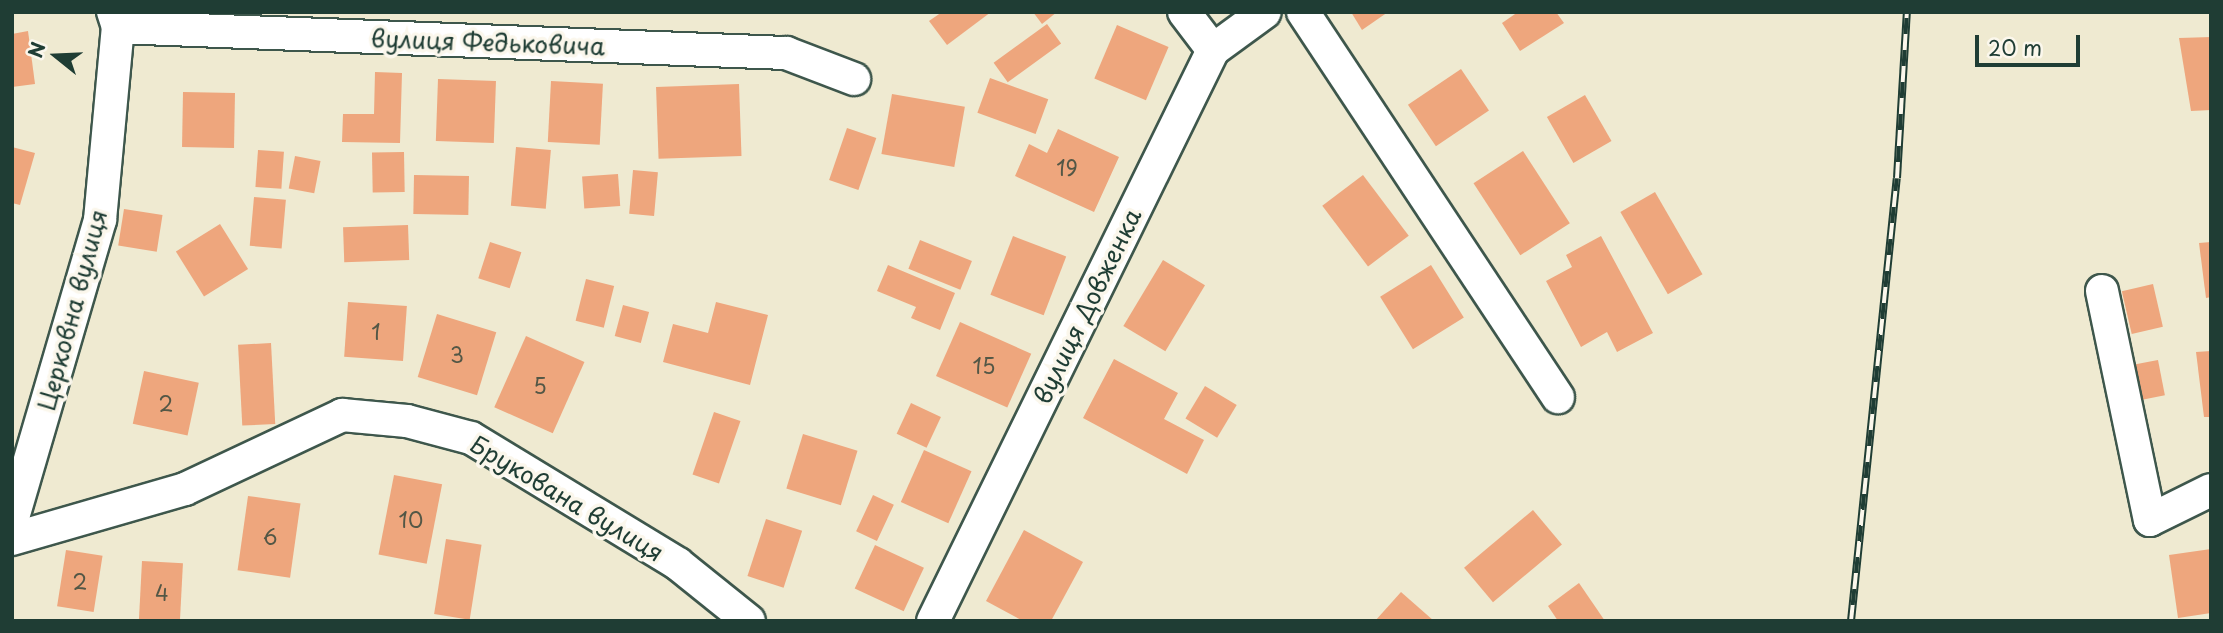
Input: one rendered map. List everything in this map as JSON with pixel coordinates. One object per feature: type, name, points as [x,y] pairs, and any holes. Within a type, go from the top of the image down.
[{"type":"street","points":[[1184,12],[1213,50]]},
{"type":"street","name":"вулиця Довженка","points":[[933,621],[1213,50],[1265,12]]},
{"type":"street","points":[[1303,12],[1558,397]]},
{"type":"street","name":"вулиця Федьковича","points":[[116,20],[786,53],[854,79]]},
{"type":"street","name":"Церковна вулиця","points":[[12,522],[100,220],[116,20]]},
{"type":"street","points":[[2102,291],[2150,520],[2211,490]]},
{"type":"street","name":"Брукована вулиця","points":[[12,539],[185,489],[341,415],[407,421],[471,438],[678,564],[749,621]]},
{"type":"building","points":[[942,12],[991,12],[947,45],[929,21]]},
{"type":"building","points":[[1033,12],[1057,12],[1042,24]]},
{"type":"building","points":[[1351,12],[1388,12],[1362,30]]},
{"type":"building","points":[[1518,12],[1556,12],[1564,23],[1520,51],[1502,23]]},
{"type":"building","points":[[1047,24],[1061,43],[1008,82],[994,63]]},
{"type":"building","points":[[1117,25],[1169,47],[1146,100],[1094,78]]},
{"type":"building","points":[[28,31],[35,84],[12,87],[12,34]]},
{"type":"building","points":[[2211,37],[2211,110],[2191,111],[2179,38]]},
{"type":"building","points":[[1461,69],[1489,110],[1436,146],[1408,105]]},
{"type":"building","points":[[375,72],[402,73],[400,143],[342,142],[343,114],[374,114]]},
{"type":"building","points":[[990,78],[1048,99],[1036,134],[977,113]]},
{"type":"building","points":[[438,79],[496,81],[494,143],[436,141]]},
{"type":"building","points":[[551,81],[603,84],[600,145],[548,142]]},
{"type":"building","points":[[739,84],[742,156],[659,159],[656,87]]},
{"type":"building","points":[[183,92],[235,93],[234,148],[182,147]]},
{"type":"building","points":[[892,94],[965,107],[954,167],[881,154]]},
{"type":"building","points":[[1585,95],[1612,141],[1573,163],[1547,117]]},
{"type":"building","points":[[847,128],[876,138],[858,190],[829,180]]},
{"type":"building","points":[[1058,129],[1119,157],[1094,212],[1015,176],[1029,144],[1047,153]]},
{"type":"building","points":[[12,147],[35,153],[20,205],[12,203]]},
{"type":"building","points":[[516,147],[551,150],[546,209],[511,206]]},
{"type":"building","points":[[258,150],[284,152],[281,189],[255,187]]},
{"type":"building","points":[[1523,151],[1570,223],[1520,255],[1474,183]]},
{"type":"building","points":[[404,152],[405,192],[373,193],[372,153]]},
{"type":"building","points":[[295,156],[321,161],[314,193],[289,188]]},
{"type":"building","points":[[633,170],[658,172],[654,216],[629,214]]},
{"type":"building","points":[[618,174],[620,206],[584,208],[582,177]]},
{"type":"building","points":[[414,175],[469,176],[468,215],[413,214]]},
{"type":"building","points":[[1363,175],[1409,236],[1368,266],[1322,206]]},
{"type":"building","points":[[1655,192],[1702,274],[1668,294],[1620,212]]},
{"type":"building","points":[[254,197],[286,200],[282,249],[250,246]]},
{"type":"building","points":[[124,209],[163,215],[157,252],[118,246]]},
{"type":"building","points":[[220,224],[248,269],[204,297],[176,252]]},
{"type":"building","points":[[408,225],[409,260],[344,262],[343,227]]},
{"type":"building","points":[[1013,236],[1066,256],[1044,315],[990,295]]},
{"type":"building","points":[[1601,236],[1653,333],[1617,352],[1607,332],[1581,347],[1546,281],[1572,267],[1566,255]]},
{"type":"building","points":[[920,240],[972,261],[960,290],[908,269]]},
{"type":"building","points":[[490,242],[521,252],[510,288],[478,278]]},
{"type":"building","points":[[2211,242],[2211,297],[2206,298],[2199,243]]},
{"type":"building","points":[[1163,260],[1205,285],[1165,351],[1123,326]]},
{"type":"building","points":[[888,265],[955,293],[940,330],[911,318],[916,307],[877,291]]},
{"type":"building","points":[[1431,265],[1464,318],[1413,349],[1380,297]]},
{"type":"building","points":[[586,279],[614,286],[604,328],[576,321]]},
{"type":"building","points":[[2153,284],[2163,327],[2132,334],[2122,291]]},
{"type":"building","points":[[348,302],[407,306],[403,361],[344,357]]},
{"type":"building","points":[[716,302],[768,315],[750,385],[663,362],[673,324],[708,333]]},
{"type":"building","points":[[623,305],[649,312],[641,343],[615,336]]},
{"type":"building","points":[[437,314],[496,332],[477,395],[418,377]]},
{"type":"building","points":[[960,322],[1031,354],[1007,408],[936,376]]},
{"type":"building","points":[[526,336],[584,362],[553,433],[494,407]]},
{"type":"building","points":[[271,343],[275,424],[242,426],[238,345]]},
{"type":"building","points":[[2211,351],[2211,417],[2204,417],[2196,352]]},
{"type":"building","points":[[1114,359],[1178,393],[1164,419],[1204,440],[1187,474],[1083,418]]},
{"type":"building","points":[[2158,360],[2165,395],[2133,401],[2127,366]]},
{"type":"building","points":[[144,371],[199,383],[188,435],[133,424]]},
{"type":"building","points":[[1205,386],[1237,405],[1217,438],[1185,419]]},
{"type":"building","points":[[911,403],[941,417],[927,448],[897,434]]},
{"type":"building","points":[[714,412],[740,421],[719,484],[693,474]]},
{"type":"building","points":[[803,434],[858,451],[841,505],[786,489]]},
{"type":"building","points":[[924,450],[972,471],[948,523],[901,502]]},
{"type":"building","points":[[394,475],[442,484],[427,564],[379,555]]},
{"type":"building","points":[[873,495],[894,505],[877,541],[856,531]]},
{"type":"building","points":[[248,496],[300,503],[290,578],[238,570]]},
{"type":"building","points":[[1533,510],[1562,544],[1493,602],[1464,568]]},
{"type":"building","points":[[766,519],[802,531],[784,588],[747,576]]},
{"type":"building","points":[[1024,530],[1083,562],[1051,621],[1023,621],[986,601]]},
{"type":"building","points":[[446,539],[482,545],[470,620],[434,614]]},
{"type":"building","points":[[875,545],[924,568],[904,611],[855,589]]},
{"type":"building","points":[[2211,549],[2211,613],[2178,618],[2169,555]]},
{"type":"building","points":[[66,550],[103,556],[94,612],[57,606]]},
{"type":"building","points":[[142,561],[183,563],[180,621],[139,621]]},
{"type":"building","points":[[1579,583],[1605,621],[1558,621],[1548,606]]},
{"type":"building","points":[[1401,592],[1434,621],[1375,621]]},
{"type":"railway","points":[[1851,621],[1897,178],[1907,12]]}]
